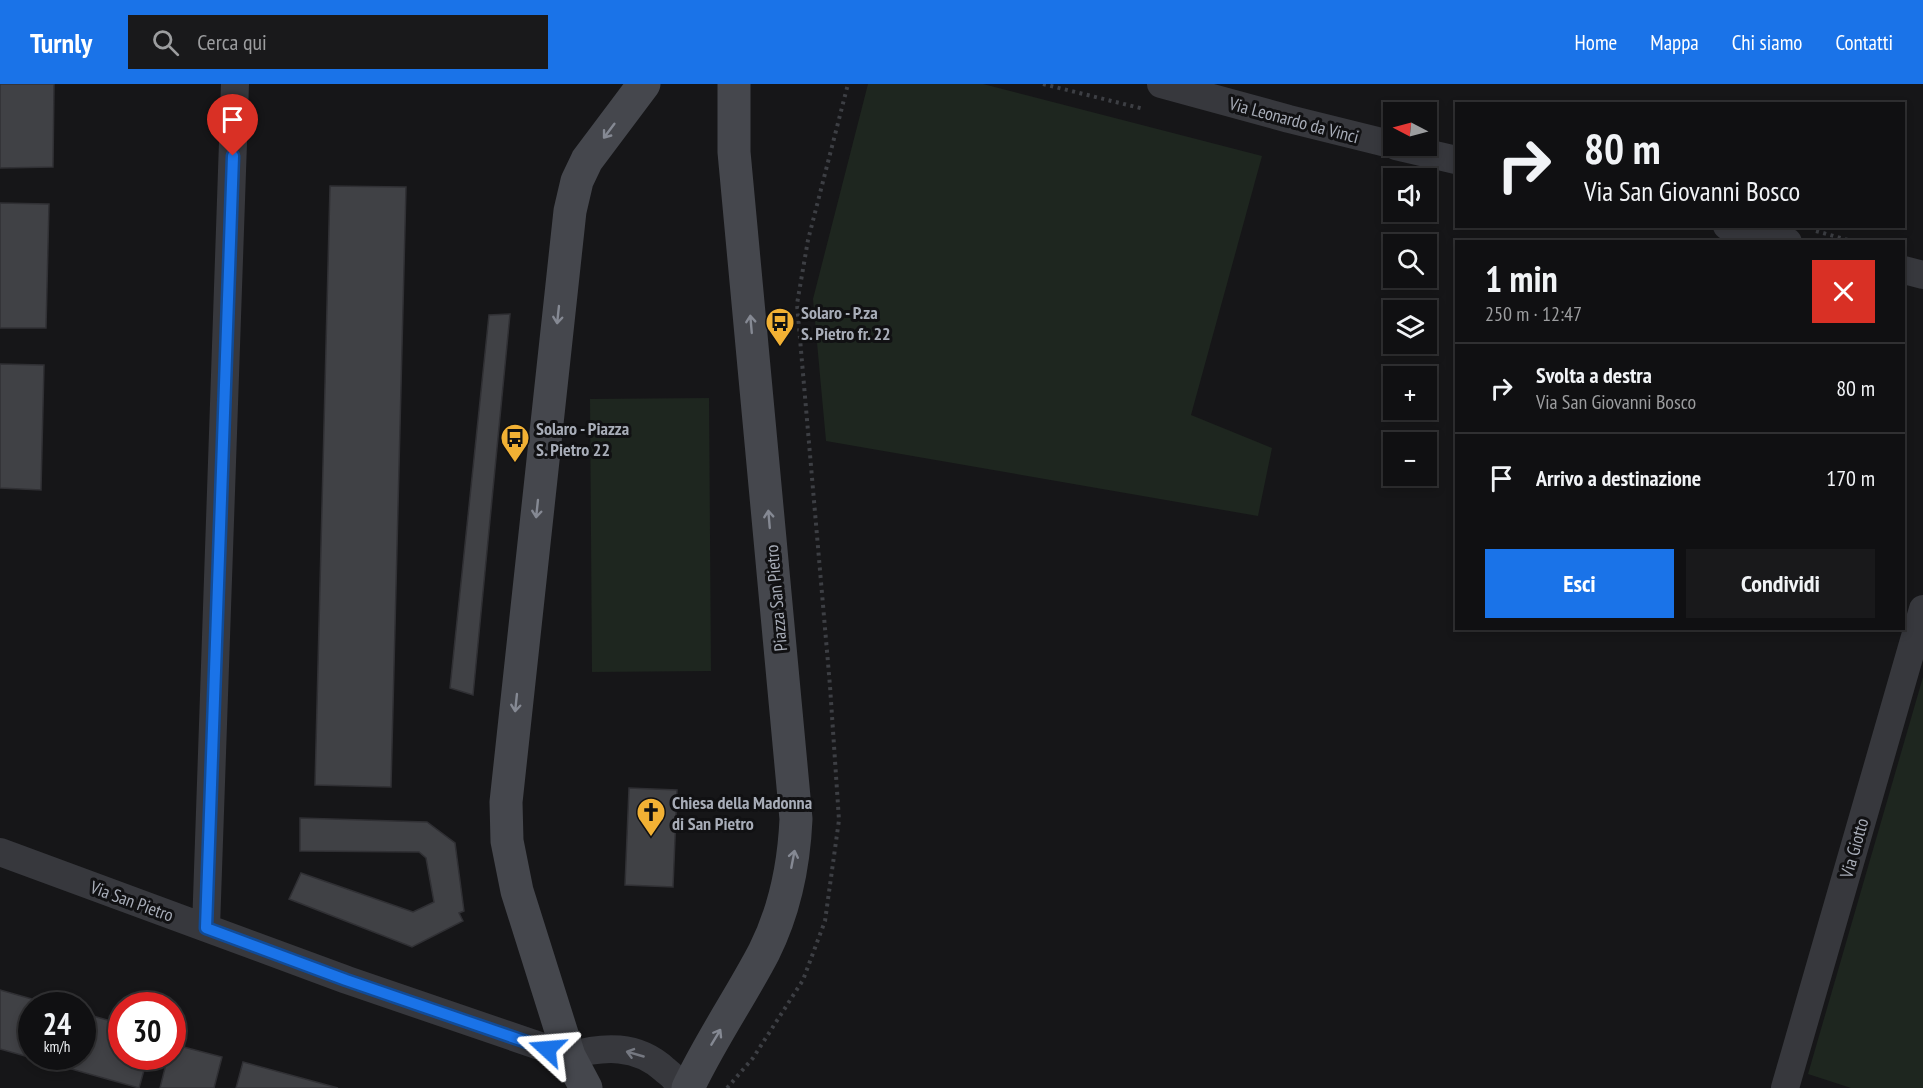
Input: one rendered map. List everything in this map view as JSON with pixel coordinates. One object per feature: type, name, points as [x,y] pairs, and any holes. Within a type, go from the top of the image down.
[{"type":"street","points":[[206,928],[235,84]]},
{"type":"street","points":[[583,1078],[517,891],[507,841],[506,802],[570,211],[577,181],[587,160],[644,84]]},
{"type":"street","name":"Piazza San Pietro","points":[[688,1088],[765,950],[786,890],[795,849],[796,819],[734,152],[734,84]]},
{"type":"street","name":"Via Leonardo da Vinci","points":[[1161,84],[1383,142]]},
{"type":"street","name":"Via Leonardo da Vinci","points":[[1437,155],[1455,160]]},
{"type":"street","points":[[1741,228],[1799,236]]},
{"type":"street","points":[[1905,270],[1923,274]]},
{"type":"street","name":"Via Giotto","points":[[1785,1088],[1923,609]]},
{"type":"street","name":"Via San Pietro","points":[[0,852],[346,980],[583,1078]]},
{"type":"street","points":[[583,1078],[594,1049],[612,1049],[637,1054],[657,1062],[677,1081],[679,1088]]},
{"type":"path","points":[[727,1088],[753,1058],[802,980],[825,921],[839,820],[830,686],[797,304],[808,240],[848,84]]},
{"type":"path","points":[[1799,236],[1836,240]]},
{"type":"shaded area","points":[[868,84],[983,84],[1262,156],[1191,415],[1272,448],[1258,516],[826,441],[813,299]]},
{"type":"shaded area","points":[[709,398],[711,671],[592,672],[590,399]]},
{"type":"shaded area","points":[[1923,677],[1923,1088],[1851,1088],[1808,1074]]},
{"type":"building","points":[[0,84],[54,84],[53,167],[0,168]]},
{"type":"building","points":[[330,186],[406,187],[391,787],[315,785]]},
{"type":"building","points":[[0,203],[49,204],[46,328],[0,328]]},
{"type":"building","points":[[510,314],[473,695],[450,688],[489,315]]},
{"type":"building","points":[[0,364],[44,365],[41,490],[0,488]]},
{"type":"building","name":"Chiesa della Madonna di San Pietro","points":[[629,788],[677,790],[673,887],[625,885]]},
{"type":"building","points":[[300,818],[427,822],[455,843],[464,911],[459,913],[463,921],[412,947],[289,899],[301,873],[413,912],[434,902],[426,858],[419,852],[300,851]]},
{"type":"building","points":[[0,990],[18,995],[18,1054],[0,1049]]},
{"type":"building","points":[[96,1017],[108,1020],[108,1070],[144,1070],[139,1088],[75,1070],[96,1070]]},
{"type":"building","points":[[186,1048],[222,1057],[214,1088],[160,1088],[164,1070],[186,1070]]},
{"type":"building","points":[[243,1062],[338,1088],[236,1088]]},
{"type":"place","name":"Solaro - P.za S. Pietro fr. 22","points":[[780,348]]},
{"type":"place","name":"Solaro - Piazza S. Pietro 22","points":[[515,464]]},
{"type":"place","name":"Chiesa della Madonna di San Pietro","points":[[651,838]]},
{"type":"route","points":[[233,156],[206,928],[346,980],[547,1049]]}]
